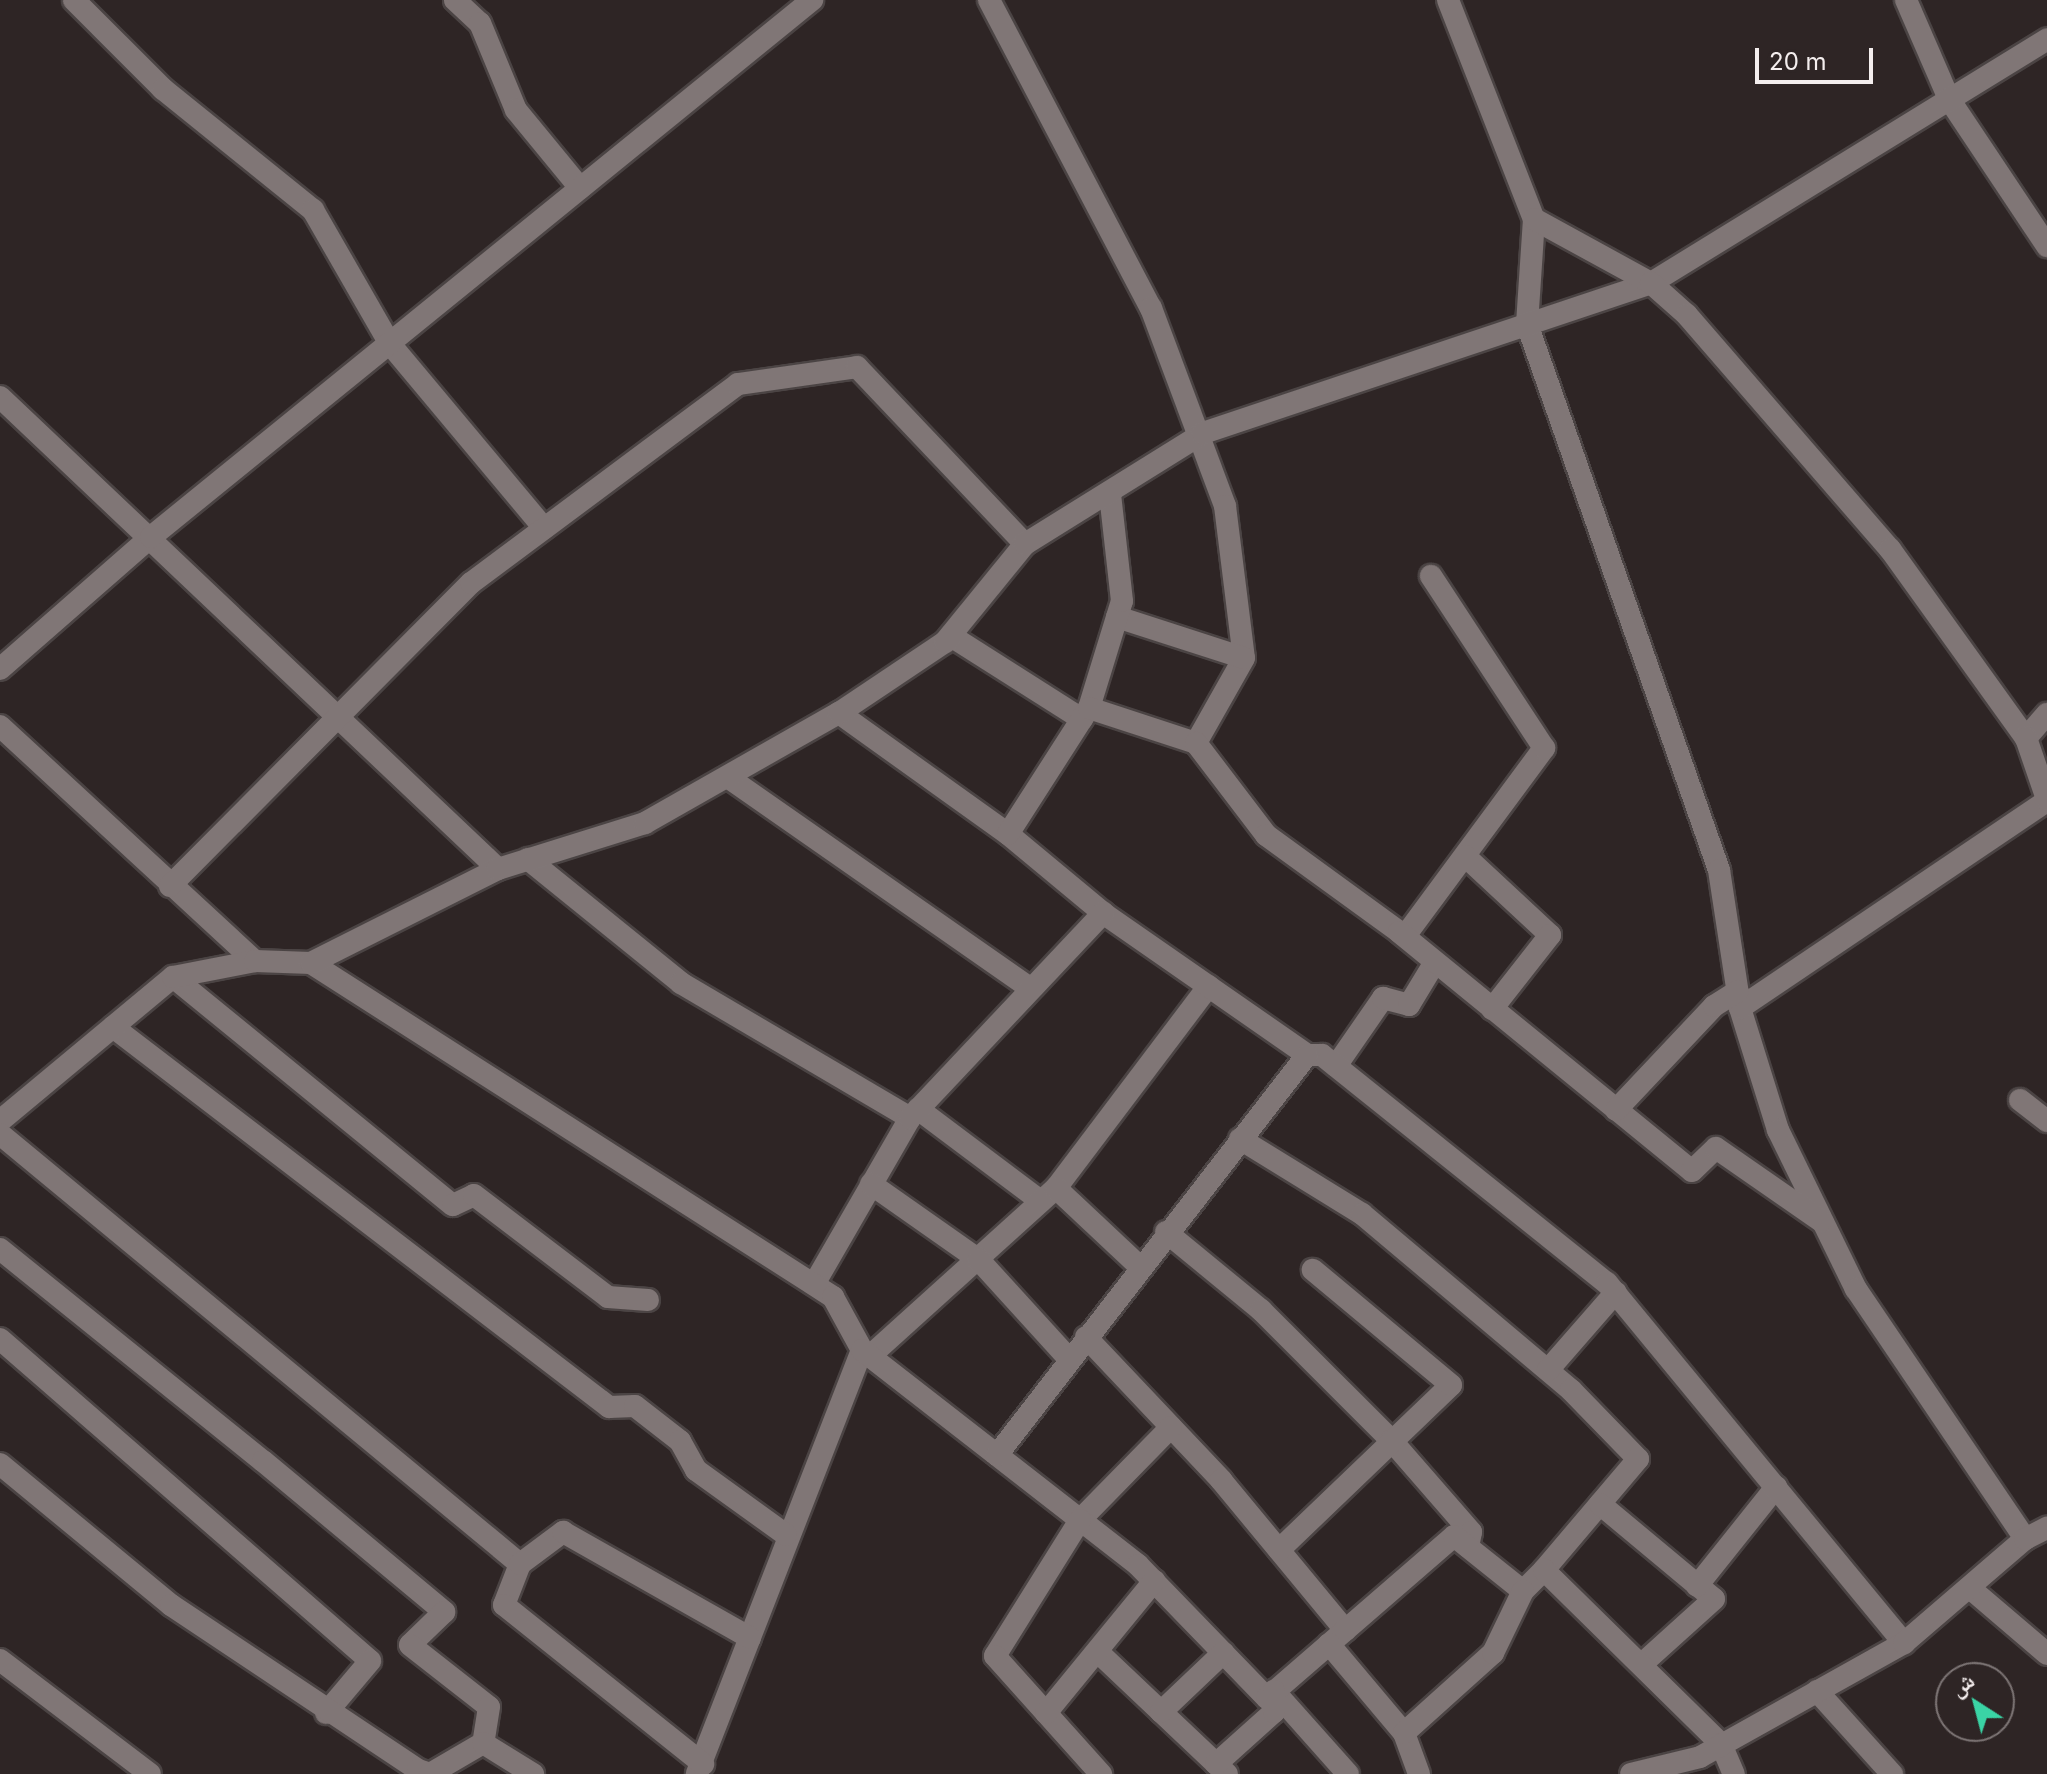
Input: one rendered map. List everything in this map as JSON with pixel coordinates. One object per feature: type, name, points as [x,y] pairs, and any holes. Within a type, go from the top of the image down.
[{"type":"street","points":[[74,0],[163,89],[313,210],[390,344],[544,528]]},
{"type":"street","points":[[455,0],[480,23],[516,110],[580,188]]},
{"type":"street","points":[[0,669],[151,537],[812,0]]},
{"type":"street","points":[[989,0],[1151,308],[1203,433],[1225,506],[1244,658],[1196,743]]},
{"type":"street","points":[[1448,0],[1534,219],[1527,324],[1719,870],[1739,1000],[1778,1130],[1856,1289],[2025,1539]]},
{"type":"street","points":[[1906,0],[1949,99],[2047,246]]},
{"type":"street","points":[[0,1121],[173,977],[255,961],[311,963],[498,869],[645,823],[839,713],[951,636],[1025,544],[1110,494],[1203,433],[1651,283],[2047,39]]},
{"type":"street","points":[[1534,219],[1651,283],[1890,549],[2026,738],[2047,800],[1739,1000],[1714,1006],[1616,1110]]},
{"type":"street","points":[[170,886],[334,716],[471,583],[738,384],[857,367],[1025,544]]},
{"type":"street","points":[[0,397],[498,869]]},
{"type":"street","points":[[1008,834],[1086,713],[1117,617],[1110,494]]},
{"type":"street","points":[[951,636],[1086,713],[1196,743],[1266,835],[1405,936],[1544,748],[1431,576]]},
{"type":"street","points":[[1117,617],[1244,658]]},
{"type":"street","points":[[839,713],[1008,834],[1103,913],[1307,1055],[1322,1055],[1616,1292],[1904,1643]]},
{"type":"street","points":[[2026,738],[2047,714]]},
{"type":"street","points":[[0,726],[170,886],[255,961]]},
{"type":"street","points":[[729,778],[1029,987]]},
{"type":"street","points":[[1465,856],[1550,935],[1492,1009]]},
{"type":"street","points":[[528,859],[681,983],[914,1114],[1048,1194],[1140,1267]]},
{"type":"street","points":[[814,1284],[914,1114],[1029,987],[1103,913]]},
{"type":"street","points":[[1399,932],[1692,1171],[1716,1148],[1822,1221]]},
{"type":"street","points":[[1336,1066],[1383,998],[1409,1005],[1435,962]]},
{"type":"street","points":[[311,963],[833,1297],[866,1353],[1154,1581],[1267,1698],[1454,1536],[1523,1591]]},
{"type":"street","points":[[173,977],[453,1205],[474,1195],[608,1297],[648,1300]]},
{"type":"street","points":[[750,1638],[563,1532],[520,1564],[504,1605],[700,1769],[750,1638],[786,1535],[866,1353],[979,1260],[1048,1194],[1209,986]]},
{"type":"street","points":[[113,1027],[609,1407],[635,1406],[680,1441],[696,1470],[786,1535]]},
{"type":"street","points":[[997,1455],[1166,1232],[1307,1055]]},
{"type":"street","points":[[2020,1100],[2047,1121]]},
{"type":"street","points":[[0,1134],[520,1564]]},
{"type":"street","points":[[1240,1139],[1362,1214],[1548,1370],[1638,1459],[1523,1591],[1493,1653],[1404,1733]]},
{"type":"street","points":[[871,1184],[979,1260],[1069,1359]]},
{"type":"street","points":[[1166,1232],[1261,1310],[1391,1440],[1471,1532],[1468,1547]]},
{"type":"street","points":[[0,1249],[444,1612],[410,1645],[489,1707],[483,1743]]},
{"type":"street","points":[[1279,1550],[1451,1385],[1313,1270]]},
{"type":"street","points":[[1548,1370],[1616,1292]]},
{"type":"street","points":[[1086,1337],[1171,1427],[1279,1550],[1404,1733],[1419,1774]]},
{"type":"street","points":[[0,1339],[370,1661],[326,1713]]},
{"type":"street","points":[[1101,1774],[995,1656],[1080,1520],[1171,1427]]},
{"type":"street","points":[[0,1464],[171,1605],[326,1713],[418,1772],[430,1774],[483,1743]]},
{"type":"street","points":[[1697,1586],[1776,1487]]},
{"type":"street","points":[[1600,1504],[1714,1599],[1641,1665]]},
{"type":"street","points":[[1631,1774],[1700,1757],[1904,1643],[1971,1589],[2025,1539],[2047,1528]]},
{"type":"street","points":[[1544,1570],[1721,1744],[1734,1774]]},
{"type":"street","points":[[1046,1713],[1099,1653],[1154,1581]]},
{"type":"street","points":[[1971,1589],[2047,1654]]},
{"type":"street","points":[[1099,1653],[1221,1769],[1274,1712],[1274,1691]]},
{"type":"street","points":[[1161,1712],[1223,1653]]},
{"type":"street","points":[[0,1660],[150,1774]]},
{"type":"street","points":[[1274,1691],[1348,1774]]},
{"type":"street","points":[[1817,1691],[1892,1774]]},
{"type":"street","points":[[483,1743],[533,1774]]}]
